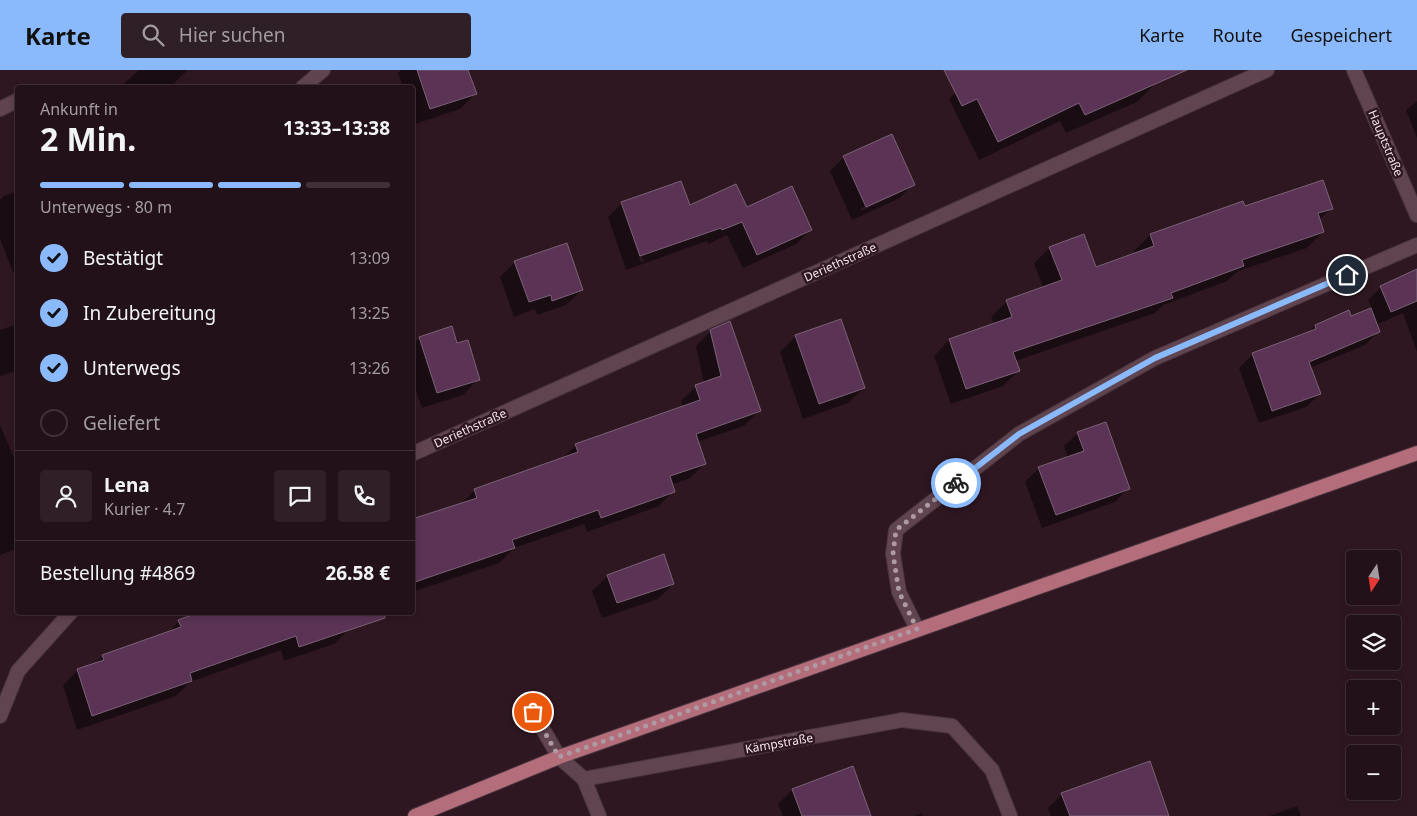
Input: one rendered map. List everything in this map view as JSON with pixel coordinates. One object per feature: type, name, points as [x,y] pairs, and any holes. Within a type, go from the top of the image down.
[{"type":"main road","points":[[416,816],[559,757],[1417,453]]},
{"type":"street","points":[[306,85],[323,70]]},
{"type":"street","name":"Deriethstraße","points":[[415,453],[1267,70]]},
{"type":"street","name":"Hauptstraße","points":[[1354,70],[1417,215]]},
{"type":"street","points":[[0,109],[15,102]]},
{"type":"street","points":[[917,629],[899,592],[893,554],[896,530],[1019,434],[1155,358],[1417,245]]},
{"type":"street","points":[[0,716],[18,671],[68,615]]},
{"type":"street","points":[[533,712],[559,757],[584,779],[600,816]]},
{"type":"street","name":"Kämpstraße","points":[[584,779],[902,720],[952,726],[992,770],[1010,816]]},
{"type":"building","points":[[417,70],[468,70],[477,94],[430,109]]},
{"type":"building","points":[[944,70],[1187,70],[1085,115],[1079,103],[998,142],[977,99],[962,106]]},
{"type":"building","points":[[892,134],[915,185],[866,207],[843,156]]},
{"type":"building","points":[[1323,180],[1333,209],[1318,213],[1324,232],[1242,260],[1244,266],[1171,293],[1173,298],[1013,352],[1020,371],[966,389],[949,339],[1012,317],[1006,300],[1062,280],[1049,247],[1084,234],[1096,267],[1154,246],[1150,234],[1243,201],[1245,206]]},
{"type":"building","points":[[681,181],[690,205],[736,184],[747,207],[792,186],[812,230],[757,255],[742,222],[640,256],[621,202]]},
{"type":"building","points":[[567,243],[583,290],[552,301],[551,295],[529,302],[514,261]]},
{"type":"building","points":[[1417,269],[1417,301],[1391,312],[1380,286]]},
{"type":"building","points":[[1371,308],[1380,332],[1309,362],[1321,394],[1272,411],[1252,353],[1316,329],[1315,325],[1349,310],[1351,316]]},
{"type":"building","points":[[841,319],[865,388],[819,404],[795,335]]},
{"type":"building","points":[[730,321],[761,411],[696,434],[706,464],[670,476],[675,492],[601,518],[598,510],[512,540],[515,548],[415,582],[415,518],[477,498],[474,489],[578,452],[575,444],[700,400],[695,385],[721,376],[710,330]]},
{"type":"building","points":[[452,326],[457,343],[468,340],[480,380],[437,393],[419,337]]},
{"type":"building","points":[[1106,422],[1130,489],[1056,515],[1038,467],[1084,451],[1077,432]]},
{"type":"building","points":[[664,554],[674,584],[617,603],[607,575]]},
{"type":"building","points":[[192,615],[384,615],[385,618],[299,647],[296,636],[190,673],[192,681],[92,716],[77,669],[104,660],[102,655],[181,627],[178,620]]},
{"type":"building","points":[[1150,761],[1169,816],[1070,816],[1061,793]]},
{"type":"building","points":[[853,766],[871,816],[802,816],[792,789]]},
{"type":"way so far","points":[[533,712],[559,757],[917,629],[899,592],[893,554],[896,530],[956,483]]},
{"type":"route","points":[[956,483],[1019,434],[1155,358],[1347,275]]}]
